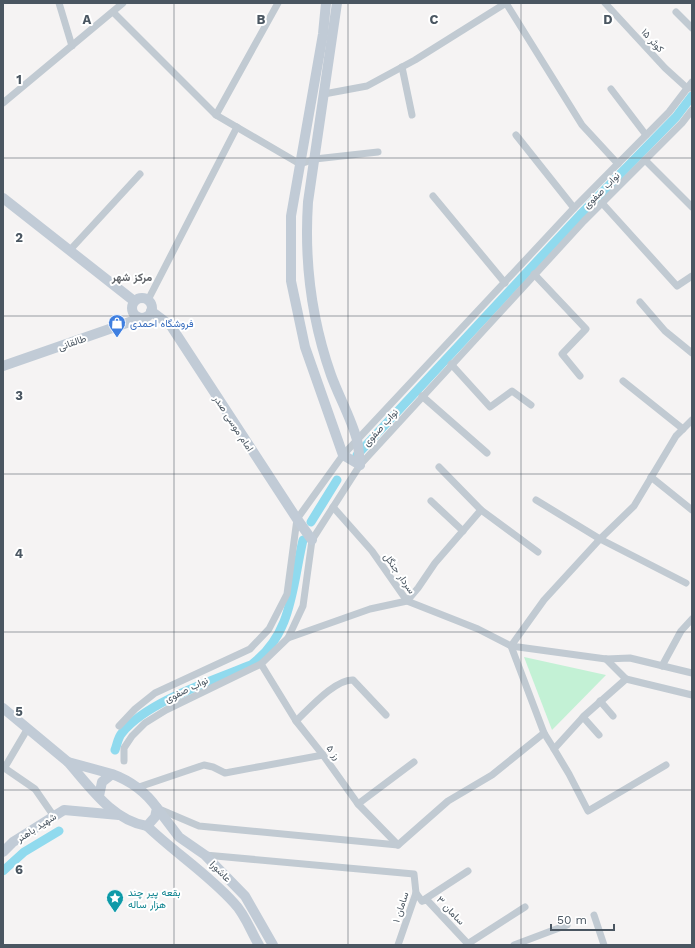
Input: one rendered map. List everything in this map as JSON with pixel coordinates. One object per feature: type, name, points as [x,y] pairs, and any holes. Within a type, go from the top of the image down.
[{"type":"street","points":[[59,3],[72,46]]},
{"type":"street","points":[[3,103],[123,3]]},
{"type":"street","points":[[216,115],[278,3]]},
{"type":"street","points":[[326,3],[323,34],[291,216],[291,281],[305,347],[343,455],[360,465]]},
{"type":"street","points":[[338,3],[308,202],[306,231],[311,301],[317,331],[331,376],[357,440],[360,465]]},
{"type":"street","points":[[324,94],[367,86],[402,67],[506,3],[582,125],[618,164]]},
{"type":"street","name":"کوثر ۱۵","points":[[605,3],[665,68],[690,86]]},
{"type":"street","points":[[113,12],[216,115],[300,164],[315,159],[378,152]]},
{"type":"street","points":[[676,12],[692,28]]},
{"type":"street","points":[[402,67],[412,115]]},
{"type":"street","name":"نواب صفوی","points":[[119,726],[135,709],[155,693],[250,649],[269,629],[287,594],[297,519],[343,455],[574,208],[669,112],[690,86]]},
{"type":"street","points":[[611,89],[646,135]]},
{"type":"street","name":"نواب صفوی","points":[[124,760],[124,748],[132,736],[145,723],[172,707],[261,664],[288,638],[303,606],[312,540],[360,465],[534,274],[682,123],[692,110]]},
{"type":"street","points":[[148,300],[237,127]]},
{"type":"street","points":[[516,135],[574,208]]},
{"type":"street","points":[[645,160],[692,207]]},
{"type":"street","points":[[70,250],[140,174]]},
{"type":"street","points":[[433,196],[504,283]]},
{"type":"street","points":[[3,198],[134,301]]},
{"type":"street","points":[[602,203],[677,286],[692,276]]},
{"type":"street","points":[[534,274],[586,328],[562,354],[580,376]]},
{"type":"street","points":[[139,298],[148,300],[152,305],[151,311],[146,317],[141,318],[135,316],[132,310],[134,301],[139,298]]},
{"type":"street","points":[[640,302],[665,332],[692,353]]},
{"type":"street","name":"امام موسی صدر","points":[[151,311],[171,326],[312,540]]},
{"type":"street","name":"طالقانی","points":[[3,366],[141,318]]},
{"type":"street","points":[[451,364],[490,408],[512,391],[531,405]]},
{"type":"street","points":[[623,381],[683,429]]},
{"type":"street","points":[[422,396],[486,452]]},
{"type":"street","points":[[666,765],[588,811],[569,774],[544,733],[511,646],[544,600],[600,539],[634,506],[676,436],[692,420]]},
{"type":"street","points":[[438,468],[480,510],[538,552]]},
{"type":"street","points":[[651,478],[692,510]]},
{"type":"street","points":[[536,500],[600,539],[686,583]]},
{"type":"street","points":[[431,501],[463,531]]},
{"type":"street","name":"سردار جنگل","points":[[333,507],[372,551],[407,601],[478,629],[511,646],[606,659],[630,658],[692,673]]},
{"type":"street","points":[[288,638],[370,609],[407,601],[435,563],[480,510]]},
{"type":"street","points":[[662,666],[682,631],[692,619]]},
{"type":"street","points":[[606,659],[626,679],[692,695]]},
{"type":"street","name":"رز ۵","points":[[261,664],[296,720],[324,755],[358,804],[398,845]]},
{"type":"street","points":[[554,750],[583,717],[626,679]]},
{"type":"street","points":[[296,720],[337,684],[345,680],[353,680],[386,716]]},
{"type":"street","points":[[600,701],[613,716]]},
{"type":"street","points":[[3,708],[68,762],[99,796],[119,815],[136,824],[147,826],[155,818],[157,808],[199,826],[398,845],[448,801],[492,775],[544,733]]},
{"type":"street","points":[[583,717],[599,735]]},
{"type":"street","points":[[28,728],[4,767],[35,789],[53,815]]},
{"type":"street","points":[[68,762],[112,774],[139,787],[204,765],[213,767],[225,773],[324,755]]},
{"type":"street","points":[[358,804],[414,762]]},
{"type":"street","points":[[99,796],[102,782],[112,774]]},
{"type":"street","name":"عاشورا","points":[[139,787],[150,798],[179,837],[206,856],[245,896],[273,945]]},
{"type":"street","name":"شهید باهنر","points":[[3,852],[13,842],[53,815],[64,810],[119,815]]},
{"type":"street","name":"عاشورا","points":[[147,826],[167,846],[196,868],[235,904],[259,945]]},
{"type":"street","points":[[196,868],[206,856]]},
{"type":"street","name":"سامان ۱","points":[[206,856],[414,874],[416,893],[398,945]]},
{"type":"street","points":[[422,901],[468,871]]},
{"type":"street","name":"سامان ۳","points":[[416,893],[422,901],[427,900],[469,944]]},
{"type":"street","points":[[469,944],[525,906]]},
{"type":"street","points":[[594,915],[604,945]]},
{"type":"street","points":[[514,945],[567,925]]},
{"type":"green space","points":[[524,657],[606,675],[552,730]]},
{"type":"waterway","points":[[357,455],[580,215],[676,117],[692,96]]},
{"type":"waterway","points":[[311,522],[337,480]]},
{"type":"waterway","points":[[115,750],[122,733],[147,711],[200,685],[251,665],[265,653],[275,639],[289,608],[303,540]]},
{"type":"waterway","points":[[3,871],[24,852],[59,831]]},
{"type":"place","name":"فروشگاه احمدی","points":[[117,338]]},
{"type":"place","name":"بقعه پیر چند هزار ساله","points":[[115,913]]},
{"type":"district","name":"مرکز شهر","points":[[132,277]]}]
